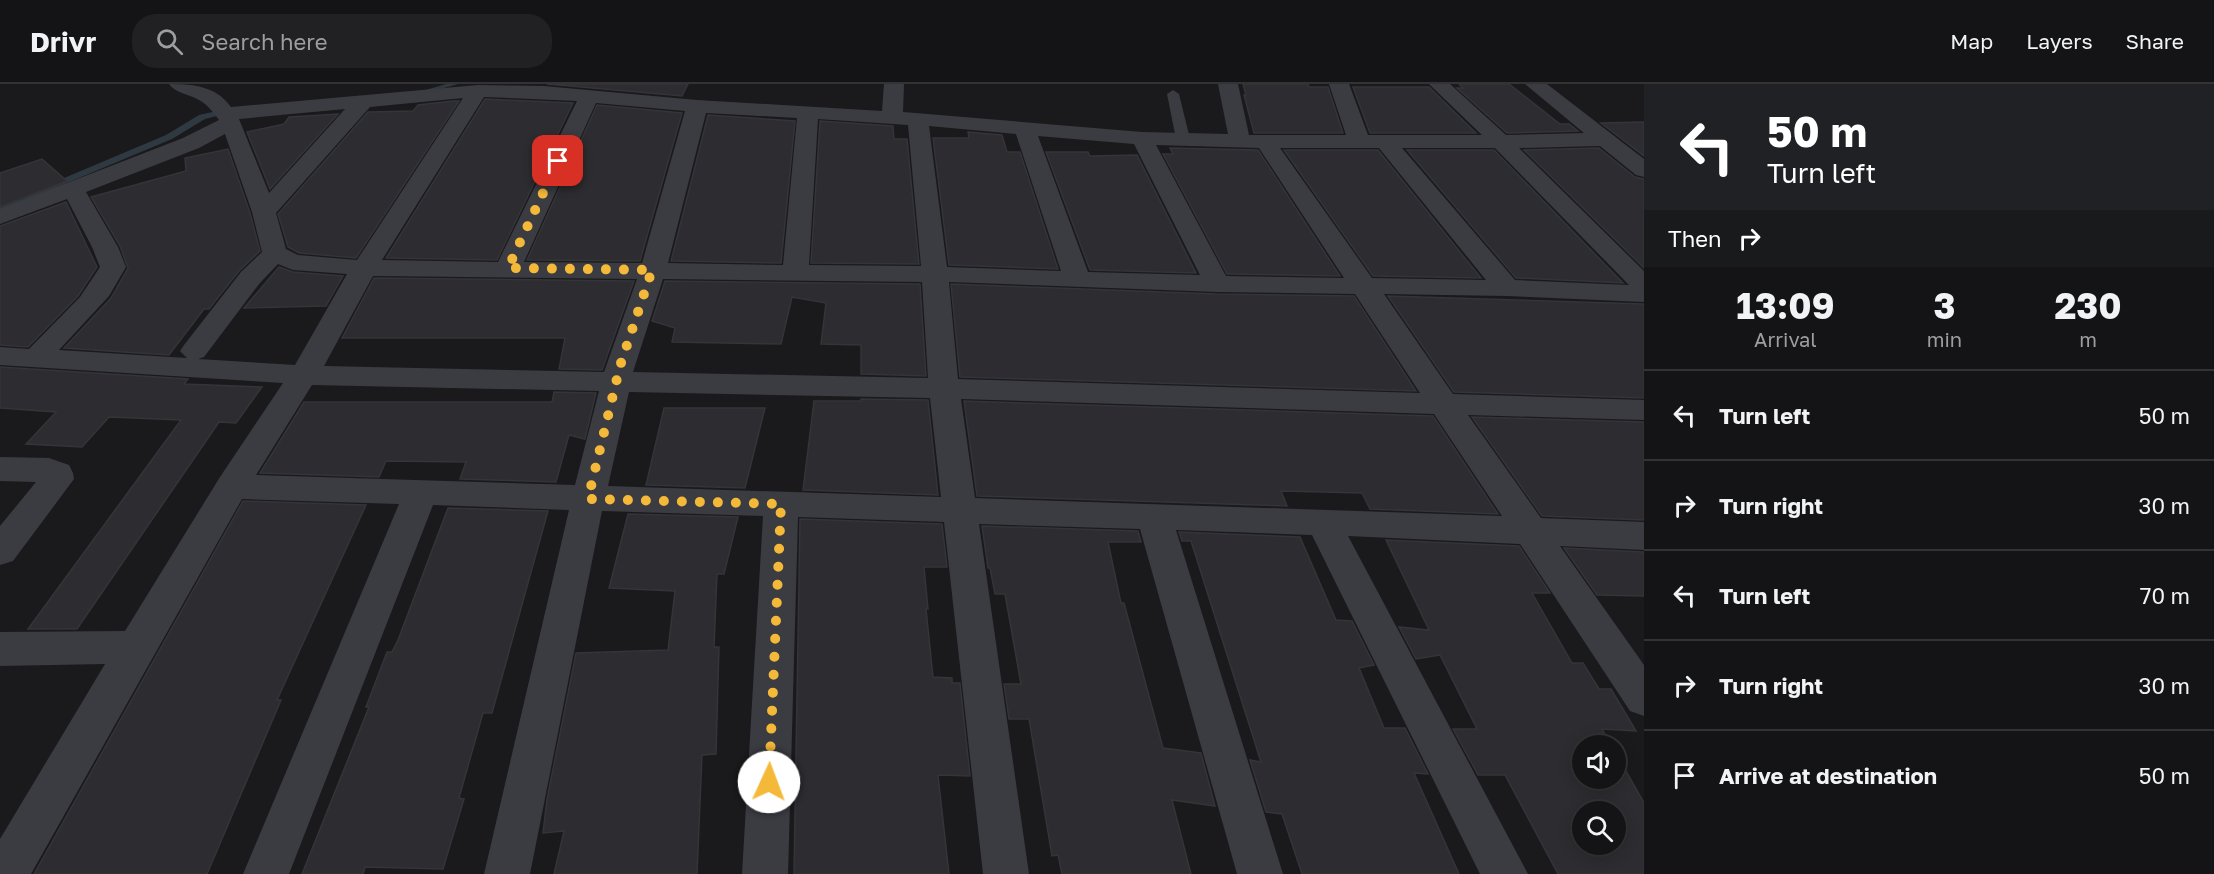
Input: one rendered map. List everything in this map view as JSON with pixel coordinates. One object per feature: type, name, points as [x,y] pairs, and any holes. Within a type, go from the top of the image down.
[{"type":"street","points":[[894,84],[905,119],[935,274],[943,381],[958,510],[1006,874]]},
{"type":"street","points":[[1228,84],[1253,141],[1362,286],[1440,395],[1644,697]]},
{"type":"street","points":[[1340,84],[1359,141]]},
{"type":"street","points":[[1439,84],[1501,142],[1644,286]]},
{"type":"street","points":[[1535,84],[1644,170]]},
{"type":"street","points":[[184,85],[219,105],[229,118],[264,212],[275,253],[293,262],[364,268],[935,274],[1217,284],[1507,288],[1644,294]]},
{"type":"street","points":[[0,217],[191,142],[229,118],[478,91],[547,88],[589,97],[624,92],[697,106],[905,119],[1142,138],[1501,142],[1605,139]]},
{"type":"street","points":[[5,871],[136,647],[232,486],[308,366],[364,268],[478,91]]},
{"type":"street","points":[[508,268],[589,97]]},
{"type":"street","points":[[264,212],[363,102]]},
{"type":"street","points":[[507,874],[588,499],[619,374],[652,270],[697,106]]},
{"type":"street","points":[[795,273],[808,113]]},
{"type":"street","points":[[1025,129],[1077,278]]},
{"type":"street","points":[[1142,138],[1217,284]]},
{"type":"street","points":[[1385,141],[1507,288]]},
{"type":"street","points":[[42,351],[96,294],[109,278],[113,267],[105,247],[72,189]]},
{"type":"street","points":[[194,351],[250,278],[275,253]]},
{"type":"street","points":[[0,342],[42,351],[308,366],[1341,393],[1644,395]]},
{"type":"street","points":[[0,356],[42,351],[194,351],[308,366]]},
{"type":"street","points":[[1440,395],[1644,410]]},
{"type":"street","points":[[0,469],[49,470],[57,473],[57,479],[0,551]]},
{"type":"street","points":[[232,486],[1154,516],[1644,536]]},
{"type":"street","points":[[266,874],[421,492]]},
{"type":"street","points":[[765,874],[781,504]]},
{"type":"street","points":[[1154,516],[1260,874]]},
{"type":"street","points":[[1323,522],[1505,874]]},
{"type":"street","points":[[0,649],[136,647]]},
{"type":"lane","points":[[1173,93],[1183,139]]},
{"type":"building","points":[[547,84],[688,84],[682,96]]},
{"type":"building","points":[[1243,84],[1308,84],[1309,87],[1328,87],[1343,133],[1254,133]]},
{"type":"building","points":[[1459,84],[1509,84],[1560,124],[1569,124],[1578,131],[1507,133],[1457,88],[1463,88]]},
{"type":"building","points":[[1353,87],[1429,87],[1476,133],[1370,133]]},
{"type":"building","points":[[485,99],[573,103],[497,260],[386,258]]},
{"type":"building","points":[[459,101],[356,258],[299,253],[288,247],[278,214],[368,112],[413,111],[418,105]]},
{"type":"building","points":[[597,105],[682,113],[640,261],[527,260]]},
{"type":"building","points":[[338,114],[270,189],[247,132],[284,124],[289,117]]},
{"type":"building","points":[[708,115],[795,121],[781,263],[671,261]]},
{"type":"building","points":[[820,121],[893,126],[894,139],[907,139],[919,264],[811,263]]},
{"type":"building","points":[[1644,122],[1644,156],[1601,123]]},
{"type":"building","points":[[968,132],[1002,135],[1007,152],[1020,152],[1058,269],[949,265],[933,138],[969,138]]},
{"type":"building","points":[[1170,148],[1258,150],[1340,276],[1227,274],[1163,154],[1173,154]]},
{"type":"building","points":[[1599,148],[1635,177],[1644,179],[1644,268],[1524,150]]},
{"type":"building","points":[[228,149],[250,213],[260,251],[239,271],[209,309],[204,309],[169,355],[64,348],[111,298],[128,268],[120,246],[91,197],[186,171],[185,158]]},
{"type":"building","points":[[1284,150],[1378,150],[1481,278],[1373,276]]},
{"type":"building","points":[[1407,150],[1494,150],[1623,283],[1516,278]]},
{"type":"building","points":[[1046,152],[1088,152],[1090,156],[1137,155],[1196,273],[1090,270]]},
{"type":"building","points":[[42,159],[67,181],[0,207],[0,173]]},
{"type":"building","points":[[66,202],[97,267],[78,296],[28,347],[0,345],[0,226]]},
{"type":"building","points":[[279,267],[293,272],[343,276],[326,306],[244,308]]},
{"type":"building","points":[[374,278],[634,281],[602,370],[559,369],[565,338],[342,338]]},
{"type":"building","points":[[665,281],[920,284],[926,376],[861,374],[861,345],[821,344],[826,303],[792,297],[781,344],[672,342],[675,328],[652,321]]},
{"type":"building","points":[[951,284],[1217,294],[1354,296],[1416,391],[960,377]]},
{"type":"building","points":[[1388,296],[1644,304],[1644,398],[1454,392]]},
{"type":"building","points":[[0,367],[188,379],[184,384],[262,387],[236,423],[219,422],[77,629],[28,629],[181,420],[109,417],[82,447],[26,444],[56,412],[0,408]]},
{"type":"building","points":[[554,392],[596,393],[585,439],[569,435],[556,482],[460,479],[466,462],[386,461],[379,477],[260,473],[304,402],[552,402]]},
{"type":"building","points":[[861,399],[928,400],[938,495],[803,490],[814,401],[861,401]]},
{"type":"building","points":[[964,401],[1433,416],[1498,514],[1370,509],[1362,493],[1281,491],[1287,506],[977,496]]},
{"type":"building","points":[[664,408],[765,408],[745,488],[646,485]]},
{"type":"building","points":[[1472,417],[1644,422],[1644,520],[1542,516]]},
{"type":"building","points":[[243,501],[366,505],[277,700],[281,700],[207,874],[34,874]]},
{"type":"building","points":[[448,508],[548,511],[492,713],[483,713],[459,798],[464,799],[443,869],[365,867],[363,874],[302,874],[369,707],[366,707],[387,652],[392,652],[398,640]]},
{"type":"building","points":[[628,514],[738,517],[724,574],[717,574],[714,647],[719,647],[716,754],[702,755],[697,874],[554,874],[564,831],[543,833],[547,799],[576,653],[668,650],[675,591],[609,588]]},
{"type":"building","points":[[800,519],[942,524],[947,567],[924,567],[933,677],[952,678],[952,683],[960,683],[970,776],[938,775],[949,874],[794,874]]},
{"type":"building","points":[[982,526],[1138,531],[1141,542],[1108,542],[1121,603],[1124,603],[1163,748],[1201,753],[1215,806],[1172,800],[1191,874],[1062,874],[1058,855],[1052,856],[1029,719],[1009,719],[1004,684],[1021,684],[1005,594],[995,594],[990,568],[988,568]]},
{"type":"building","points":[[1179,532],[1300,537],[1336,620],[1352,621],[1374,665],[1359,668],[1384,728],[1405,728],[1428,774],[1414,773],[1459,874],[1302,874],[1282,814],[1266,812],[1250,760],[1261,762],[1191,541],[1182,541]]},
{"type":"building","points":[[1386,540],[1519,546],[1550,593],[1532,593],[1572,663],[1583,663],[1599,689],[1611,689],[1636,731],[1602,729],[1605,735],[1572,735],[1572,789],[1626,789],[1626,771],[1644,803],[1644,874],[1558,874],[1505,775],[1478,775],[1453,729],[1477,729],[1440,655],[1416,659],[1399,627],[1429,630]]},
{"type":"building","points":[[1564,548],[1644,552],[1644,596],[1597,595]]},
{"type":"waterway","points":[[423,92],[454,84]]},
{"type":"waterway","points":[[0,208],[169,137],[202,117],[230,110]]},
{"type":"route","points":[[558,161],[508,268],[652,270],[620,366],[588,499],[781,504],[769,782]]}]
